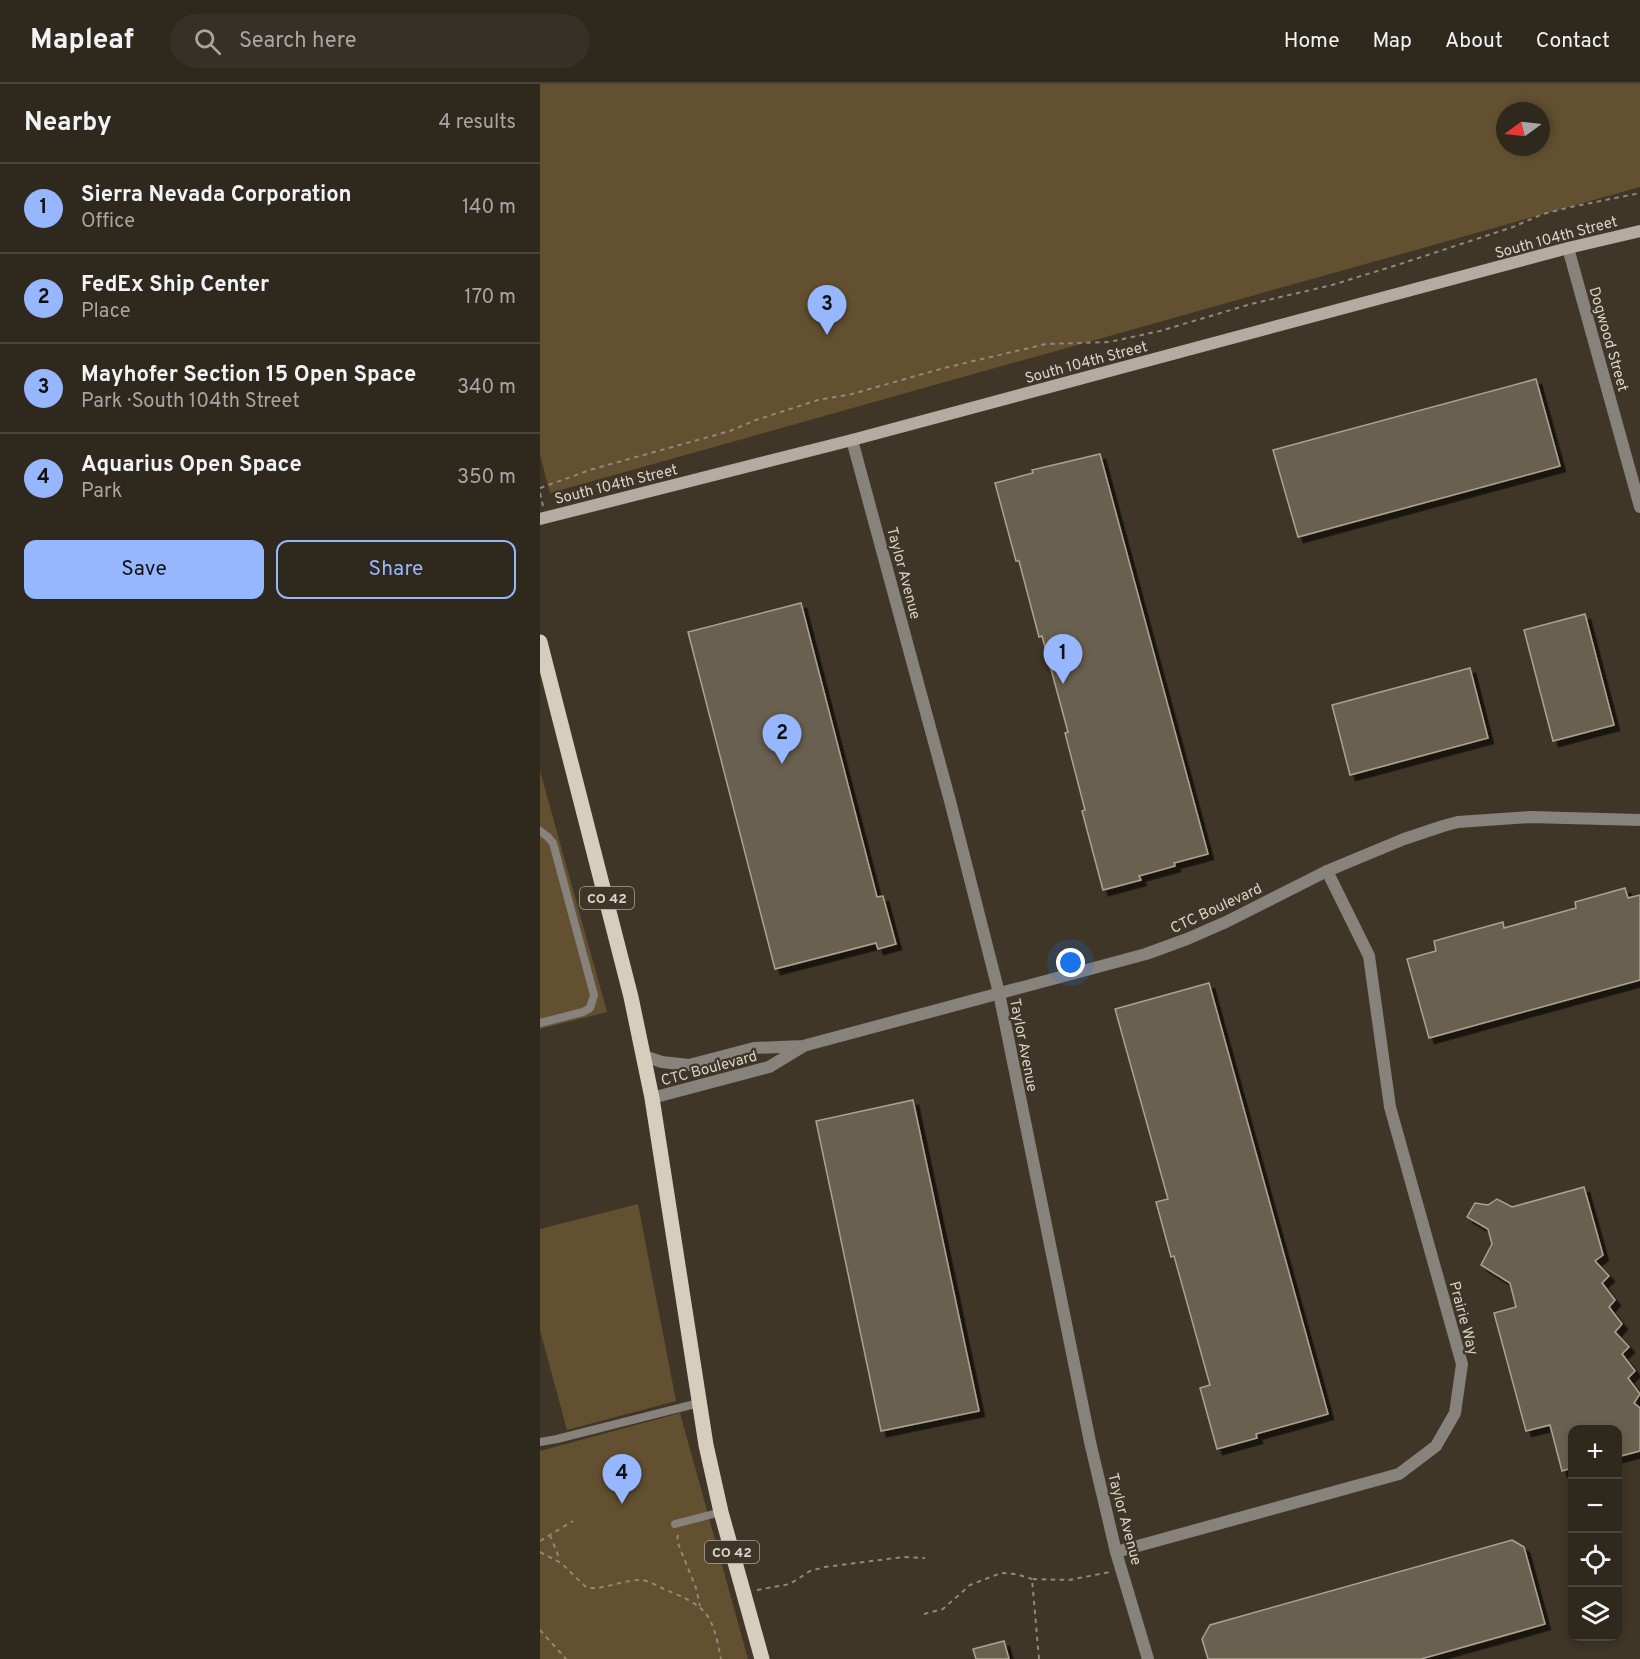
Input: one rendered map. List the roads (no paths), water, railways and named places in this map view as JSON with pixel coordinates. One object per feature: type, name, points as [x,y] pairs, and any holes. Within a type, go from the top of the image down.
[{"type":"main road","name":"CO 42","points":[[540,642],[609,904],[644,1056],[699,1403],[721,1512],[762,1659]]},
{"type":"street","name":"South 104th Street","points":[[540,519],[852,441],[1568,248],[1640,231]]},
{"type":"street","name":"Dogwood Street","points":[[1568,248],[1640,507]]},
{"type":"street","name":"Taylor Avenue","points":[[852,441],[999,993],[1090,1442],[1116,1552],[1148,1659]]},
{"type":"street","name":"CTC Boulevard","points":[[644,1056],[662,1062],[689,1065],[754,1048],[803,1046],[1146,954],[1243,914],[1327,871],[1404,839],[1458,822],[1530,817],[1640,820]]},
{"type":"street","name":"Prairie Way","points":[[1116,1552],[1399,1474],[1436,1446],[1455,1413],[1462,1364],[1390,1107],[1369,956],[1327,871]]},
{"type":"street","name":"CTC Boulevard","points":[[652,1098],[769,1067],[803,1046]]},
{"type":"lane","points":[[540,831],[553,843],[594,995],[590,1008],[583,1012],[540,1023]]},
{"type":"lane","points":[[540,1442],[699,1403]]},
{"type":"lane","points":[[678,1523],[721,1512]]},
{"type":"place","name":"Mayhofer Section 15 Open Space","points":[[827,335]]},
{"type":"place","name":"Sierra Nevada Corporation","points":[[1063,684]]},
{"type":"place","name":"FedEx Ship Center","points":[[782,764]]},
{"type":"place","name":"Aquarius Open Space","points":[[622,1504]]}]
